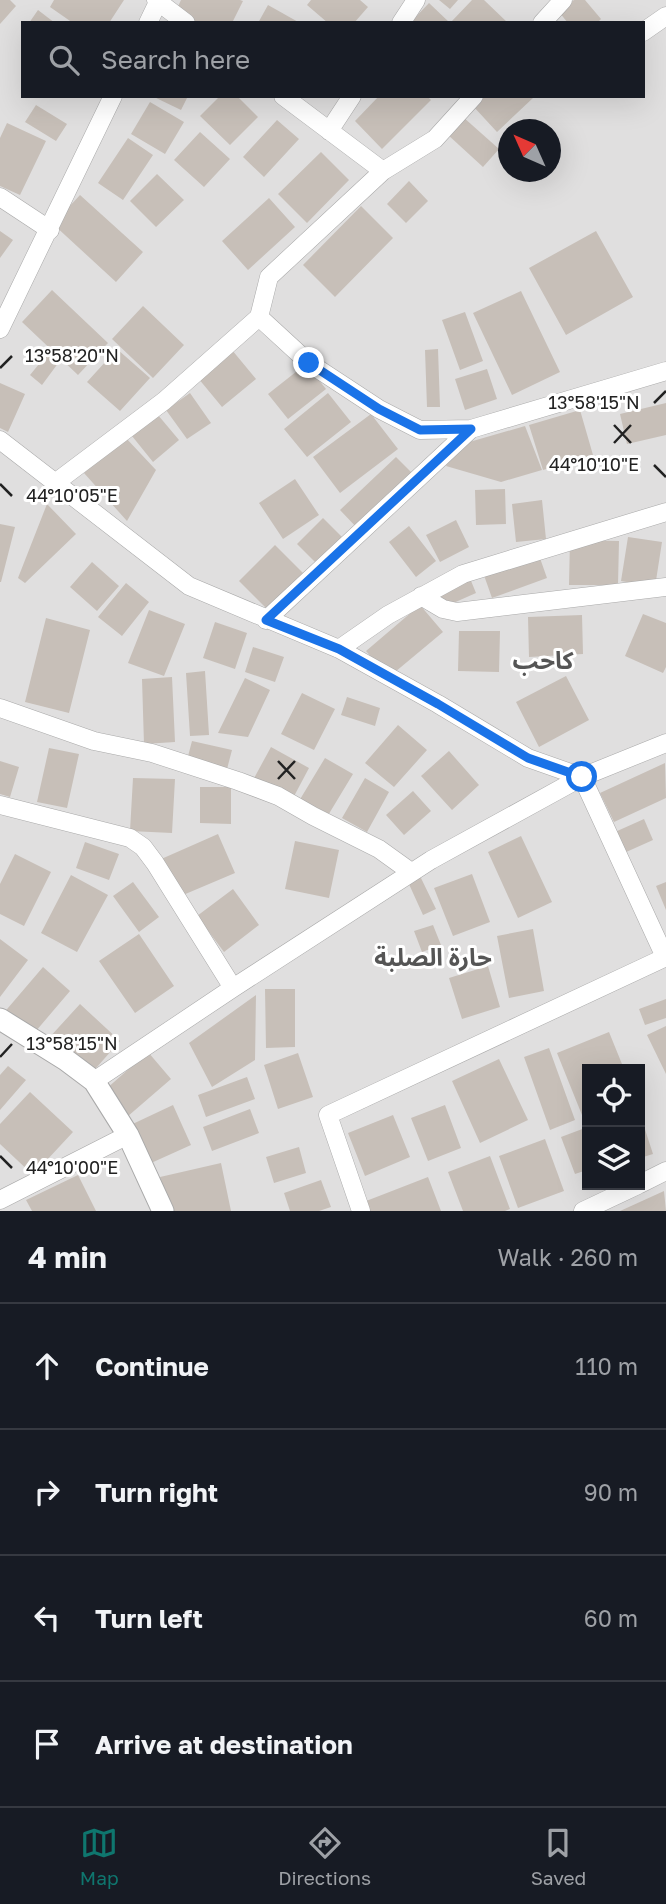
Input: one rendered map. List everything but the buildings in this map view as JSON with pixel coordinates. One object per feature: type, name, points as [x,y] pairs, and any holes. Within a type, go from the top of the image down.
[{"type":"street","points":[[402,21],[416,0]]},
{"type":"street","points":[[544,21],[563,0]]},
{"type":"street","points":[[149,21],[158,1],[183,21]]},
{"type":"street","points":[[645,31],[666,16]]},
{"type":"street","points":[[0,329],[112,98]]},
{"type":"street","points":[[287,98],[383,171]]},
{"type":"street","points":[[329,131],[351,98]]},
{"type":"street","points":[[55,483],[164,401],[258,317],[269,277],[383,171],[435,139],[472,98]]},
{"type":"street","points":[[0,197],[50,230]]},
{"type":"street","points":[[258,317],[309,363],[379,409],[420,430],[471,429],[666,371]]},
{"type":"street","points":[[266,620],[471,429]]},
{"type":"street","points":[[0,440],[188,586],[339,649],[528,758],[582,777],[666,957],[328,1115],[361,1211]]},
{"type":"street","points":[[339,649],[388,615],[463,575],[666,512]]},
{"type":"street","points":[[421,596],[443,609],[457,612],[666,587]]},
{"type":"street","points":[[0,708],[94,741],[152,754],[278,796],[379,849],[411,872]]},
{"type":"street","points":[[94,1081],[430,860],[582,777],[666,743]]},
{"type":"street","points":[[0,805],[130,838],[143,847],[233,988]]},
{"type":"street","points":[[0,1019],[66,1060],[94,1081],[128,1135],[163,1211]]},
{"type":"street","points":[[0,1200],[128,1135]]},
{"type":"street","points":[[645,1181],[666,1171]]},
{"type":"street","points":[[583,1211],[627,1190]]},
{"type":"shaded area","points":[[0,0],[666,0],[666,1211],[0,1211]]},
{"type":"district","name":"كاحب","points":[[543,661]]},
{"type":"district","name":"حارة الصلبة","points":[[433,958]]},
{"type":"route","points":[[309,363],[379,409],[420,430],[471,429],[266,620],[339,649],[528,758],[582,777]]}]
